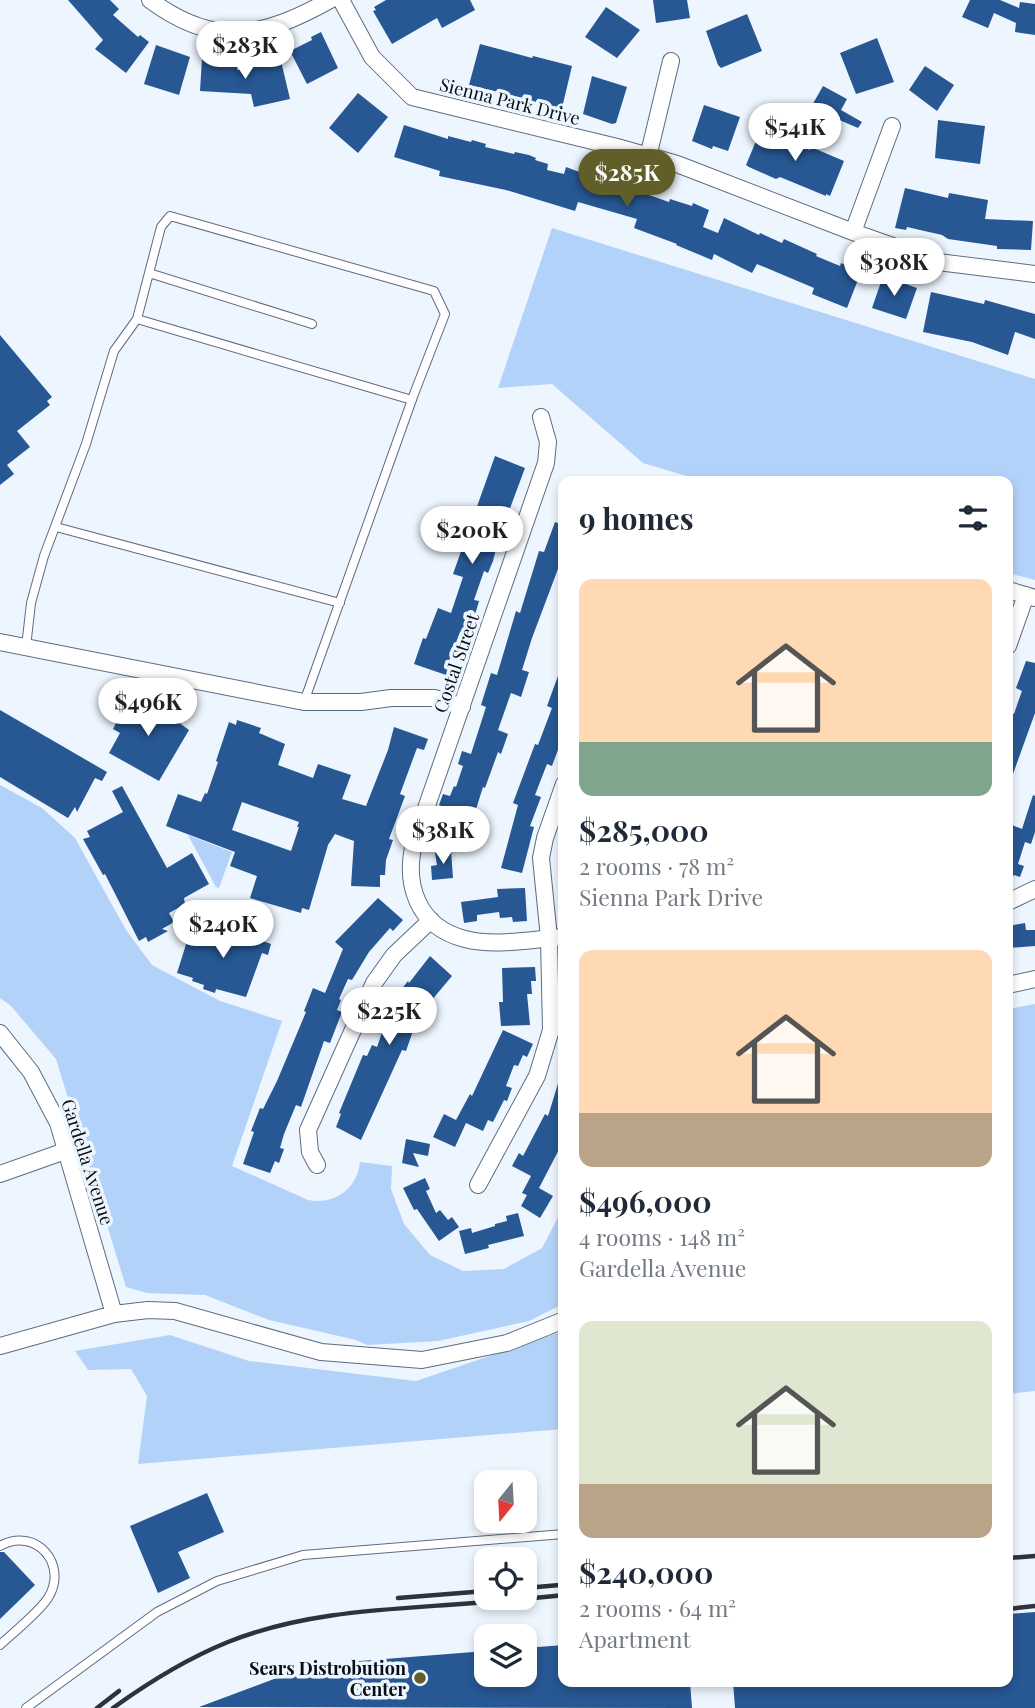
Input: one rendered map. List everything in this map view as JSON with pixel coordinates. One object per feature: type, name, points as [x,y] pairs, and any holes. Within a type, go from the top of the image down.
[{"type":"street","points":[[150,0],[192,25],[237,33],[270,29],[296,19],[330,0]]},
{"type":"street","name":"Sienna Park Drive","points":[[341,0],[372,57],[412,97],[677,164],[938,262],[1035,274]]},
{"type":"street","points":[[648,157],[671,61]]},
{"type":"street","points":[[853,232],[892,126]]},
{"type":"street","name":"Costal Street","points":[[431,920],[411,884],[410,862],[415,840],[546,463],[548,442],[541,416]]},
{"type":"street","points":[[1013,592],[1030,597],[1013,635]]},
{"type":"street","points":[[0,642],[304,702],[435,698],[461,707]]},
{"type":"street","points":[[478,1185],[537,1076],[546,1049],[552,1010],[556,937],[541,858],[558,801]]},
{"type":"street","points":[[1013,899],[1035,888]]},
{"type":"street","points":[[317,1165],[310,1152],[308,1130],[362,1008],[386,965],[431,920],[444,931],[465,939],[491,942],[556,937]]},
{"type":"street","points":[[1013,984],[1035,978]]},
{"type":"street","name":"Gardella Avenue","points":[[0,1033],[31,1072],[46,1097],[68,1150],[114,1314]]},
{"type":"street","points":[[0,1174],[68,1150]]},
{"type":"street","points":[[0,1346],[114,1314],[148,1310],[175,1311],[321,1352],[422,1360],[507,1343],[558,1322]]},
{"type":"lane","points":[[26,647],[31,603],[44,556],[86,444],[114,351],[137,319],[161,227],[170,216],[434,291],[445,314],[304,702]]},
{"type":"lane","points":[[149,273],[312,324]]},
{"type":"lane","points":[[137,319],[412,400]]},
{"type":"lane","points":[[56,527],[340,603]]},
{"type":"lane","points":[[26,1708],[157,1612],[217,1581],[303,1555],[558,1534]]},
{"type":"lane","points":[[0,1546],[18,1539],[31,1541],[42,1548],[52,1560],[54,1579],[48,1598],[0,1645]]},
{"type":"shaded area","points":[[552,228],[1035,379],[1035,580],[1013,574],[1013,476],[686,476],[643,463],[552,384],[498,388]]},
{"type":"shaded area","points":[[0,785],[42,808],[75,838],[126,930],[152,965],[220,1001],[282,1021],[232,1166],[308,1200],[318,1201],[343,1193],[354,1180],[360,1162],[392,1166],[391,1189],[404,1224],[430,1255],[463,1271],[504,1269],[542,1248],[558,1218],[558,1306],[529,1321],[438,1341],[367,1345],[356,1340],[269,1320],[205,1295],[147,1293],[126,1287],[56,1059],[11,1006],[0,998]]},
{"type":"shaded area","points":[[188,835],[232,852],[219,888],[216,887]]},
{"type":"shaded area","points":[[1035,1004],[1035,1391],[1013,1393],[1013,1008]]},
{"type":"shaded area","points":[[558,1333],[558,1429],[138,1464],[147,1396],[131,1369],[88,1370],[75,1351],[170,1335],[249,1361],[416,1381]]},
{"type":"building","points":[[68,0],[110,0],[119,9],[113,15],[138,37],[140,35],[149,42],[126,73],[95,49],[103,40]]},
{"type":"building","points":[[386,0],[470,0],[475,10],[442,28],[437,18],[392,44],[373,11],[376,10],[374,7]]},
{"type":"building","points":[[653,0],[687,0],[690,18],[656,23]]},
{"type":"building","points":[[970,0],[1000,0],[1019,8],[1020,2],[1035,4],[1035,35],[1015,32],[1016,23],[994,13],[988,28],[962,17]]},
{"type":"building","points":[[606,7],[640,30],[617,58],[585,37]]},
{"type":"building","points":[[747,14],[762,51],[721,68],[706,31]]},
{"type":"building","points":[[321,32],[338,68],[307,84],[290,51],[312,40],[311,37]]},
{"type":"building","points":[[877,38],[894,82],[856,94],[840,53]]},
{"type":"building","points":[[480,44],[572,66],[562,108],[529,103],[523,98],[469,85]]},
{"type":"building","points":[[156,45],[190,57],[179,95],[144,84]]},
{"type":"building","points":[[202,58],[237,61],[237,70],[281,61],[290,99],[254,107],[251,94],[200,91]]},
{"type":"building","points":[[925,66],[954,85],[937,111],[909,90]]},
{"type":"building","points":[[592,76],[627,87],[616,123],[583,114]]},
{"type":"building","points":[[823,86],[847,99],[841,110],[862,122],[858,128],[837,119],[831,129],[806,116]]},
{"type":"building","points":[[358,93],[388,117],[358,153],[329,128]]},
{"type":"building","points":[[704,105],[740,117],[728,151],[713,146],[712,149],[692,141]]},
{"type":"building","points":[[938,120],[985,126],[980,164],[935,158]]},
{"type":"building","points":[[404,125],[448,139],[448,136],[471,142],[472,140],[486,144],[485,147],[529,155],[548,164],[547,170],[564,174],[566,167],[601,180],[603,174],[623,180],[637,186],[635,190],[669,202],[670,199],[692,206],[693,203],[709,210],[703,227],[718,233],[724,218],[759,235],[760,233],[782,243],[784,239],[817,254],[816,256],[861,272],[847,308],[812,294],[814,288],[757,264],[752,273],[714,254],[712,260],[634,228],[637,219],[578,202],[575,211],[506,190],[439,176],[440,171],[394,157]]},
{"type":"building","points":[[761,129],[844,161],[830,196],[780,177],[776,179],[746,165]]},
{"type":"building","points":[[905,188],[948,198],[949,193],[988,200],[985,219],[1033,221],[1031,250],[997,249],[997,246],[948,239],[942,235],[907,227],[906,230],[895,228]]},
{"type":"building","points":[[883,276],[917,288],[906,319],[872,308]]},
{"type":"building","points":[[931,292],[984,304],[985,300],[1035,314],[1035,339],[1015,332],[1008,355],[972,342],[923,332]]},
{"type":"building","points":[[0,335],[52,397],[47,401],[50,405],[17,431],[30,447],[7,465],[14,474],[0,485]]},
{"type":"building","points":[[495,456],[525,468],[509,511],[505,509],[495,540],[498,541],[493,561],[488,573],[484,571],[474,600],[479,601],[475,615],[471,614],[464,633],[460,632],[449,661],[455,663],[449,676],[414,664],[438,608],[451,613],[463,577],[453,574]]},
{"type":"building","points":[[555,522],[558,523],[558,569],[522,670],[529,672],[521,697],[511,693],[498,730],[508,734],[501,754],[498,752],[485,788],[483,787],[473,819],[469,849],[444,844],[445,833],[439,832],[443,807],[439,805],[443,794],[450,796],[454,786],[456,787],[463,766],[458,764],[462,751],[471,754],[486,707],[481,705],[491,673],[497,675],[516,611],[520,613],[539,551],[544,552]]},
{"type":"building","points":[[1026,661],[1035,663],[1035,713],[1013,774],[1013,714],[1022,691],[1016,688]]},
{"type":"building","points":[[558,676],[558,750],[552,766],[547,764],[535,795],[541,797],[530,826],[534,827],[522,873],[501,868],[518,805],[513,803],[552,708],[547,706]]},
{"type":"building","points":[[131,697],[146,706],[147,704],[159,710],[161,707],[172,713],[170,716],[189,730],[159,781],[109,753],[120,733],[113,729]]},
{"type":"building","points":[[0,710],[107,772],[102,781],[95,778],[77,812],[75,807],[68,818],[0,777]]},
{"type":"building","points":[[237,720],[261,728],[259,733],[285,744],[278,765],[313,778],[318,764],[351,775],[342,799],[366,806],[394,727],[428,739],[424,750],[417,748],[400,794],[405,796],[389,839],[393,840],[386,860],[385,875],[380,875],[380,887],[351,886],[354,841],[335,834],[328,845],[309,910],[302,908],[301,913],[250,898],[257,876],[230,866],[235,852],[166,826],[178,794],[201,802],[205,793],[207,794],[229,722],[236,725]],"holes":[[[242,802],[299,822],[291,851],[232,830]]]},
{"type":"building","points":[[122,786],[167,868],[192,853],[209,884],[184,898],[185,904],[169,913],[174,922],[162,929],[168,931],[148,942],[146,937],[139,941],[105,874],[103,875],[83,839],[90,837],[87,831],[123,812],[112,791]]},
{"type":"building","points":[[1033,795],[1035,832],[1031,844],[1025,842],[1018,864],[1024,866],[1020,877],[1013,877],[1013,825],[1022,829]]},
{"type":"building","points":[[451,851],[453,878],[432,880],[431,866],[437,865],[435,853]]},
{"type":"building","points":[[525,888],[527,921],[513,922],[512,917],[500,918],[499,912],[477,915],[477,921],[464,923],[461,902],[498,897],[497,889]]},
{"type":"building","points":[[378,898],[403,920],[393,931],[390,928],[369,952],[352,980],[348,979],[337,1010],[342,1012],[330,1043],[324,1041],[301,1107],[296,1105],[284,1134],[280,1148],[284,1149],[279,1163],[275,1161],[270,1173],[243,1164],[260,1108],[263,1109],[277,1081],[306,1012],[304,1011],[313,988],[325,993],[343,949],[335,942]]},
{"type":"building","points":[[206,921],[271,944],[268,955],[262,953],[246,997],[216,989],[215,993],[203,989],[204,985],[192,981],[193,978],[177,973],[188,938],[199,942]]},
{"type":"building","points":[[1025,923],[1026,930],[1035,930],[1035,946],[1013,948],[1013,925]]},
{"type":"building","points":[[430,956],[452,976],[410,1026],[414,1028],[406,1051],[402,1050],[361,1140],[336,1127],[341,1114],[339,1113],[363,1055],[367,1056],[372,1045],[377,1047],[384,1027],[381,1025],[388,1000],[396,989],[400,991],[408,981],[409,983]]},
{"type":"building","points":[[535,967],[536,981],[531,981],[532,994],[527,994],[530,1025],[501,1026],[499,1002],[503,1002],[502,968]]},
{"type":"building","points":[[503,1030],[533,1044],[527,1057],[523,1055],[518,1066],[514,1065],[506,1086],[512,1088],[507,1101],[504,1100],[493,1122],[488,1120],[483,1131],[466,1123],[455,1147],[433,1137],[444,1114],[456,1120],[470,1094],[472,1096]]},
{"type":"building","points":[[558,1084],[558,1152],[539,1188],[553,1196],[540,1218],[521,1206],[527,1195],[522,1193],[531,1176],[512,1166],[519,1153],[523,1156],[545,1114],[548,1116]]},
{"type":"building","points":[[406,1139],[430,1144],[428,1156],[413,1153],[419,1167],[402,1163]]},
{"type":"building","points":[[425,1178],[430,1189],[426,1191],[436,1213],[440,1210],[448,1220],[452,1217],[459,1227],[439,1241],[417,1209],[414,1210],[403,1188]]},
{"type":"building","points":[[518,1213],[524,1236],[465,1254],[459,1231],[471,1228],[472,1233],[495,1226],[507,1221],[506,1216]]},
{"type":"building","points":[[207,1493],[224,1532],[178,1552],[190,1578],[158,1593],[130,1526]]},
{"type":"building","points":[[0,1552],[4,1552],[35,1585],[0,1619]]},
{"type":"building","points":[[1035,1612],[1035,1708],[735,1708],[733,1687],[1013,1687],[1013,1614]]},
{"type":"building","name":"Sears Distrobution Center","points":[[558,1645],[558,1687],[690,1687],[692,1708],[199,1707],[290,1673],[347,1662],[474,1652],[474,1687],[537,1687],[537,1647]]},
{"type":"railway","points":[[1013,1558],[1035,1556]]},
{"type":"railway","points":[[537,1587],[558,1585]]},
{"type":"railway","points":[[398,1598],[474,1592]]},
{"type":"railway","points":[[113,1708],[154,1680],[197,1656],[228,1642],[281,1625],[364,1612],[558,1596]]},
{"type":"railway","points":[[1013,1608],[1035,1606]]},
{"type":"railway","points":[[97,1708],[119,1691]]},
{"type":"place","name":"Sears Distrobution Center","points":[[420,1678]]}]
